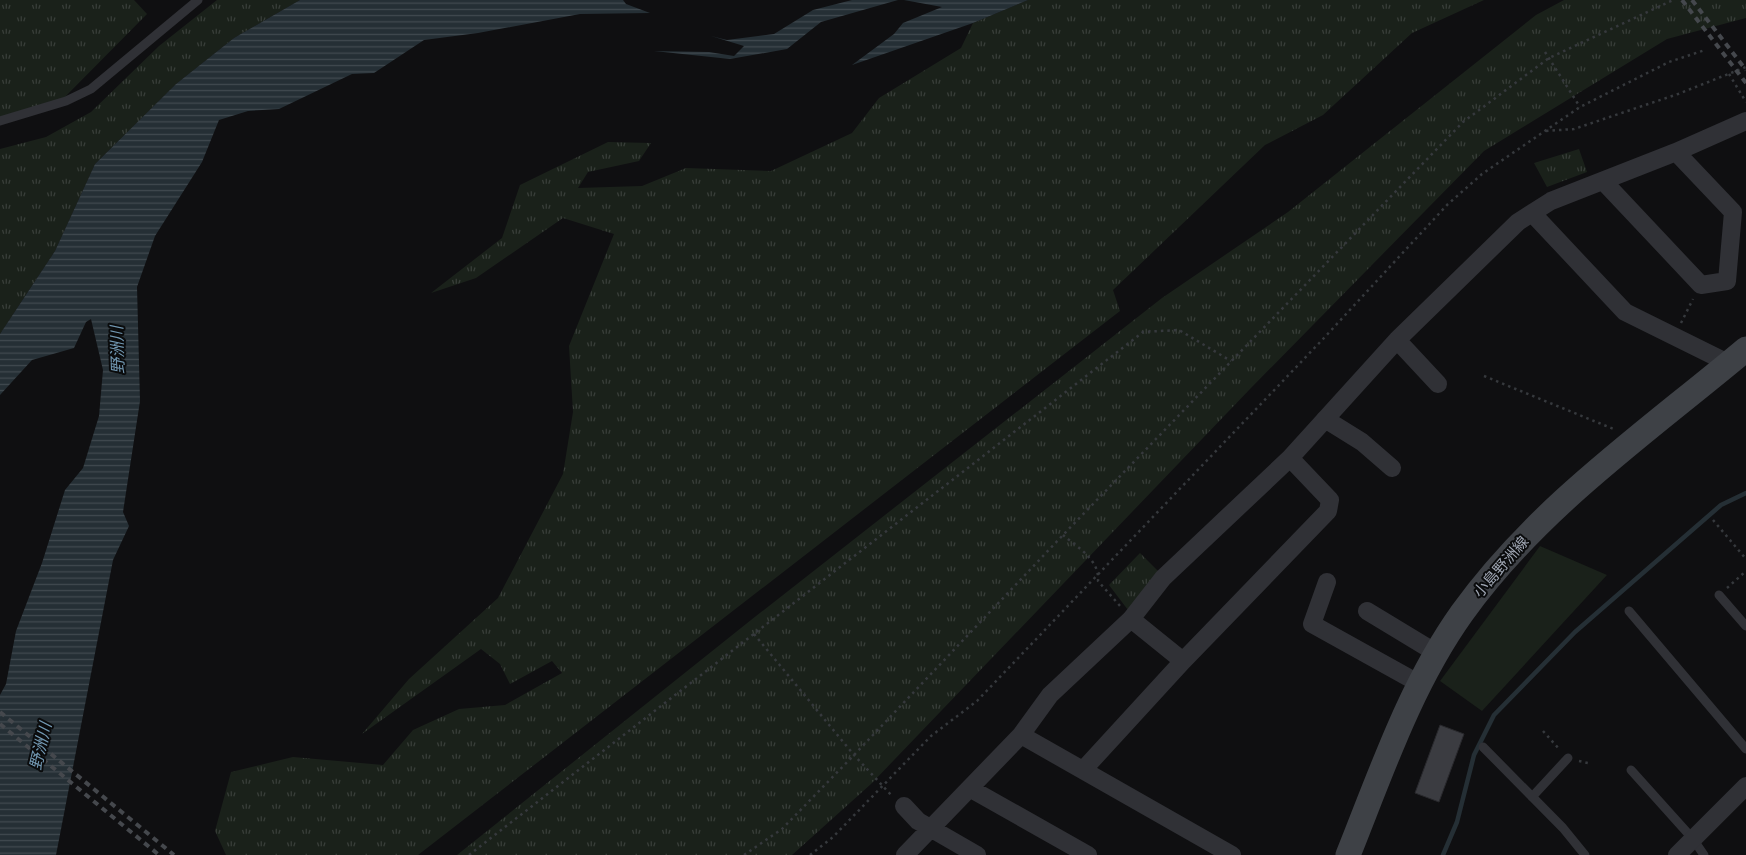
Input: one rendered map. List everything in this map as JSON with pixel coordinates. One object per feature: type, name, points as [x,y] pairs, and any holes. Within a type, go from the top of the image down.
[{"type":"main road","name":"小島野洲線","points":[[1348,855],[1420,684],[1461,615],[1489,578],[1520,543],[1585,482],[1746,350]]},
{"type":"street","points":[[905,855],[1021,736],[1050,696],[1131,619],[1163,578],[1290,458],[1397,340],[1518,222],[1551,201],[1604,182],[1746,121]]},
{"type":"street","points":[[1604,182],[1701,285],[1727,281],[1733,212],[1676,152]]},
{"type":"street","points":[[1532,213],[1625,312],[1720,359],[1727,366]]},
{"type":"street","points":[[1397,340],[1438,384]]},
{"type":"street","points":[[1325,419],[1362,442],[1392,468]]},
{"type":"street","points":[[1083,770],[1183,661],[1328,511],[1330,500],[1290,458]]},
{"type":"street","points":[[1327,582],[1312,624],[1420,684]]},
{"type":"street","points":[[1367,611],[1438,654]]},
{"type":"street","points":[[1131,619],[1183,661]]},
{"type":"street","points":[[1021,736],[1232,855]]},
{"type":"street","points":[[1677,855],[1746,786]]},
{"type":"street","points":[[971,789],[1088,855]]},
{"type":"street","points":[[899,802],[918,821],[977,855]]},
{"type":"lane","points":[[0,121],[66,101],[90,88],[198,0]]},
{"type":"lane","points":[[1719,595],[1746,626]]},
{"type":"lane","points":[[1629,610],[1746,749]]},
{"type":"lane","points":[[1483,747],[1532,797],[1584,855]]},
{"type":"lane","points":[[1532,797],[1568,758]]},
{"type":"lane","points":[[1631,770],[1693,839],[1704,855]]},
{"type":"path","points":[[744,855],[782,828],[854,755],[1063,535],[1463,122],[1549,58],[1673,0]]},
{"type":"path","points":[[810,855],[833,836],[931,736],[977,701],[1098,572],[1323,339],[1447,206],[1482,174],[1510,152],[1544,132],[1580,107],[1669,62],[1705,50]]},
{"type":"path","points":[[1545,52],[1580,107]]},
{"type":"path","points":[[1544,132],[1574,129],[1678,94],[1746,68]]},
{"type":"path","points":[[1729,74],[1746,102]]},
{"type":"path","points":[[1674,336],[1701,285]]},
{"type":"path","points":[[469,855],[1144,332],[1179,330],[1231,361]]},
{"type":"path","points":[[1484,376],[1618,431]]},
{"type":"path","points":[[1714,520],[1746,559]]},
{"type":"path","points":[[1063,535],[1092,561],[1098,572],[1098,580],[1131,619]]},
{"type":"path","points":[[1719,595],[1746,571]]},
{"type":"path","points":[[754,634],[854,755],[899,802]]},
{"type":"green space","points":[[0,0],[134,0],[147,14],[56,106],[0,124]]},
{"type":"green space","points":[[217,0],[300,0],[234,38],[176,84],[95,164],[55,251],[0,334],[0,149],[46,137],[91,112],[159,46]]},
{"type":"green space","points":[[1028,0],[1484,0],[1412,33],[1323,115],[1265,145],[1113,290],[1120,311],[418,855],[226,855],[215,831],[231,772],[293,757],[383,765],[413,730],[459,709],[505,705],[562,673],[552,661],[510,684],[500,664],[481,649],[362,734],[409,679],[498,598],[563,474],[573,412],[569,346],[614,234],[563,218],[476,278],[431,293],[502,238],[520,185],[608,142],[651,143],[639,161],[588,172],[578,188],[642,186],[686,168],[771,171],[852,133],[879,98],[961,48],[973,23]]},
{"type":"green space","points":[[1564,0],[1746,0],[1746,18],[1667,39],[1484,151],[1250,389],[871,784],[792,855],[457,855],[751,620],[1162,298],[1288,212],[1536,15]]},
{"type":"green space","points":[[1579,149],[1587,172],[1547,187],[1534,163]]},
{"type":"green space","points":[[1540,546],[1607,575],[1482,711],[1440,681]]},
{"type":"green space","points":[[1140,553],[1163,576],[1128,610],[1109,585]]},
{"type":"water","name":"野洲川","points":[[300,0],[623,0],[626,4],[650,13],[580,14],[478,33],[424,40],[374,73],[352,74],[279,109],[248,111],[219,120],[202,162],[155,236],[137,287],[140,401],[123,512],[129,526],[113,560],[56,855],[0,855],[0,695],[6,684],[16,631],[42,563],[65,490],[83,468],[99,416],[103,370],[91,319],[86,322],[74,348],[32,360],[0,395],[0,334],[55,251],[95,164],[176,84],[234,38]]},
{"type":"water","points":[[852,0],[898,0],[821,22],[787,49],[730,59],[654,51],[709,52],[734,56],[744,46],[711,36],[727,40],[774,34],[813,10]]},
{"type":"water","points":[[904,0],[1028,0],[973,23],[852,65],[894,34],[903,23],[942,7]]},
{"type":"building","points":[[1440,725],[1464,734],[1439,802],[1415,793]]},
{"type":"waterway","points":[[1443,855],[1457,822],[1474,755],[1494,715],[1575,632],[1721,505],[1746,493]]},
{"type":"railway","points":[[1682,0],[1746,83]]},
{"type":"railway","points":[[1692,0],[1746,70]]},
{"type":"railway","points":[[0,712],[174,855]]},
{"type":"railway","points":[[0,724],[159,855]]}]
